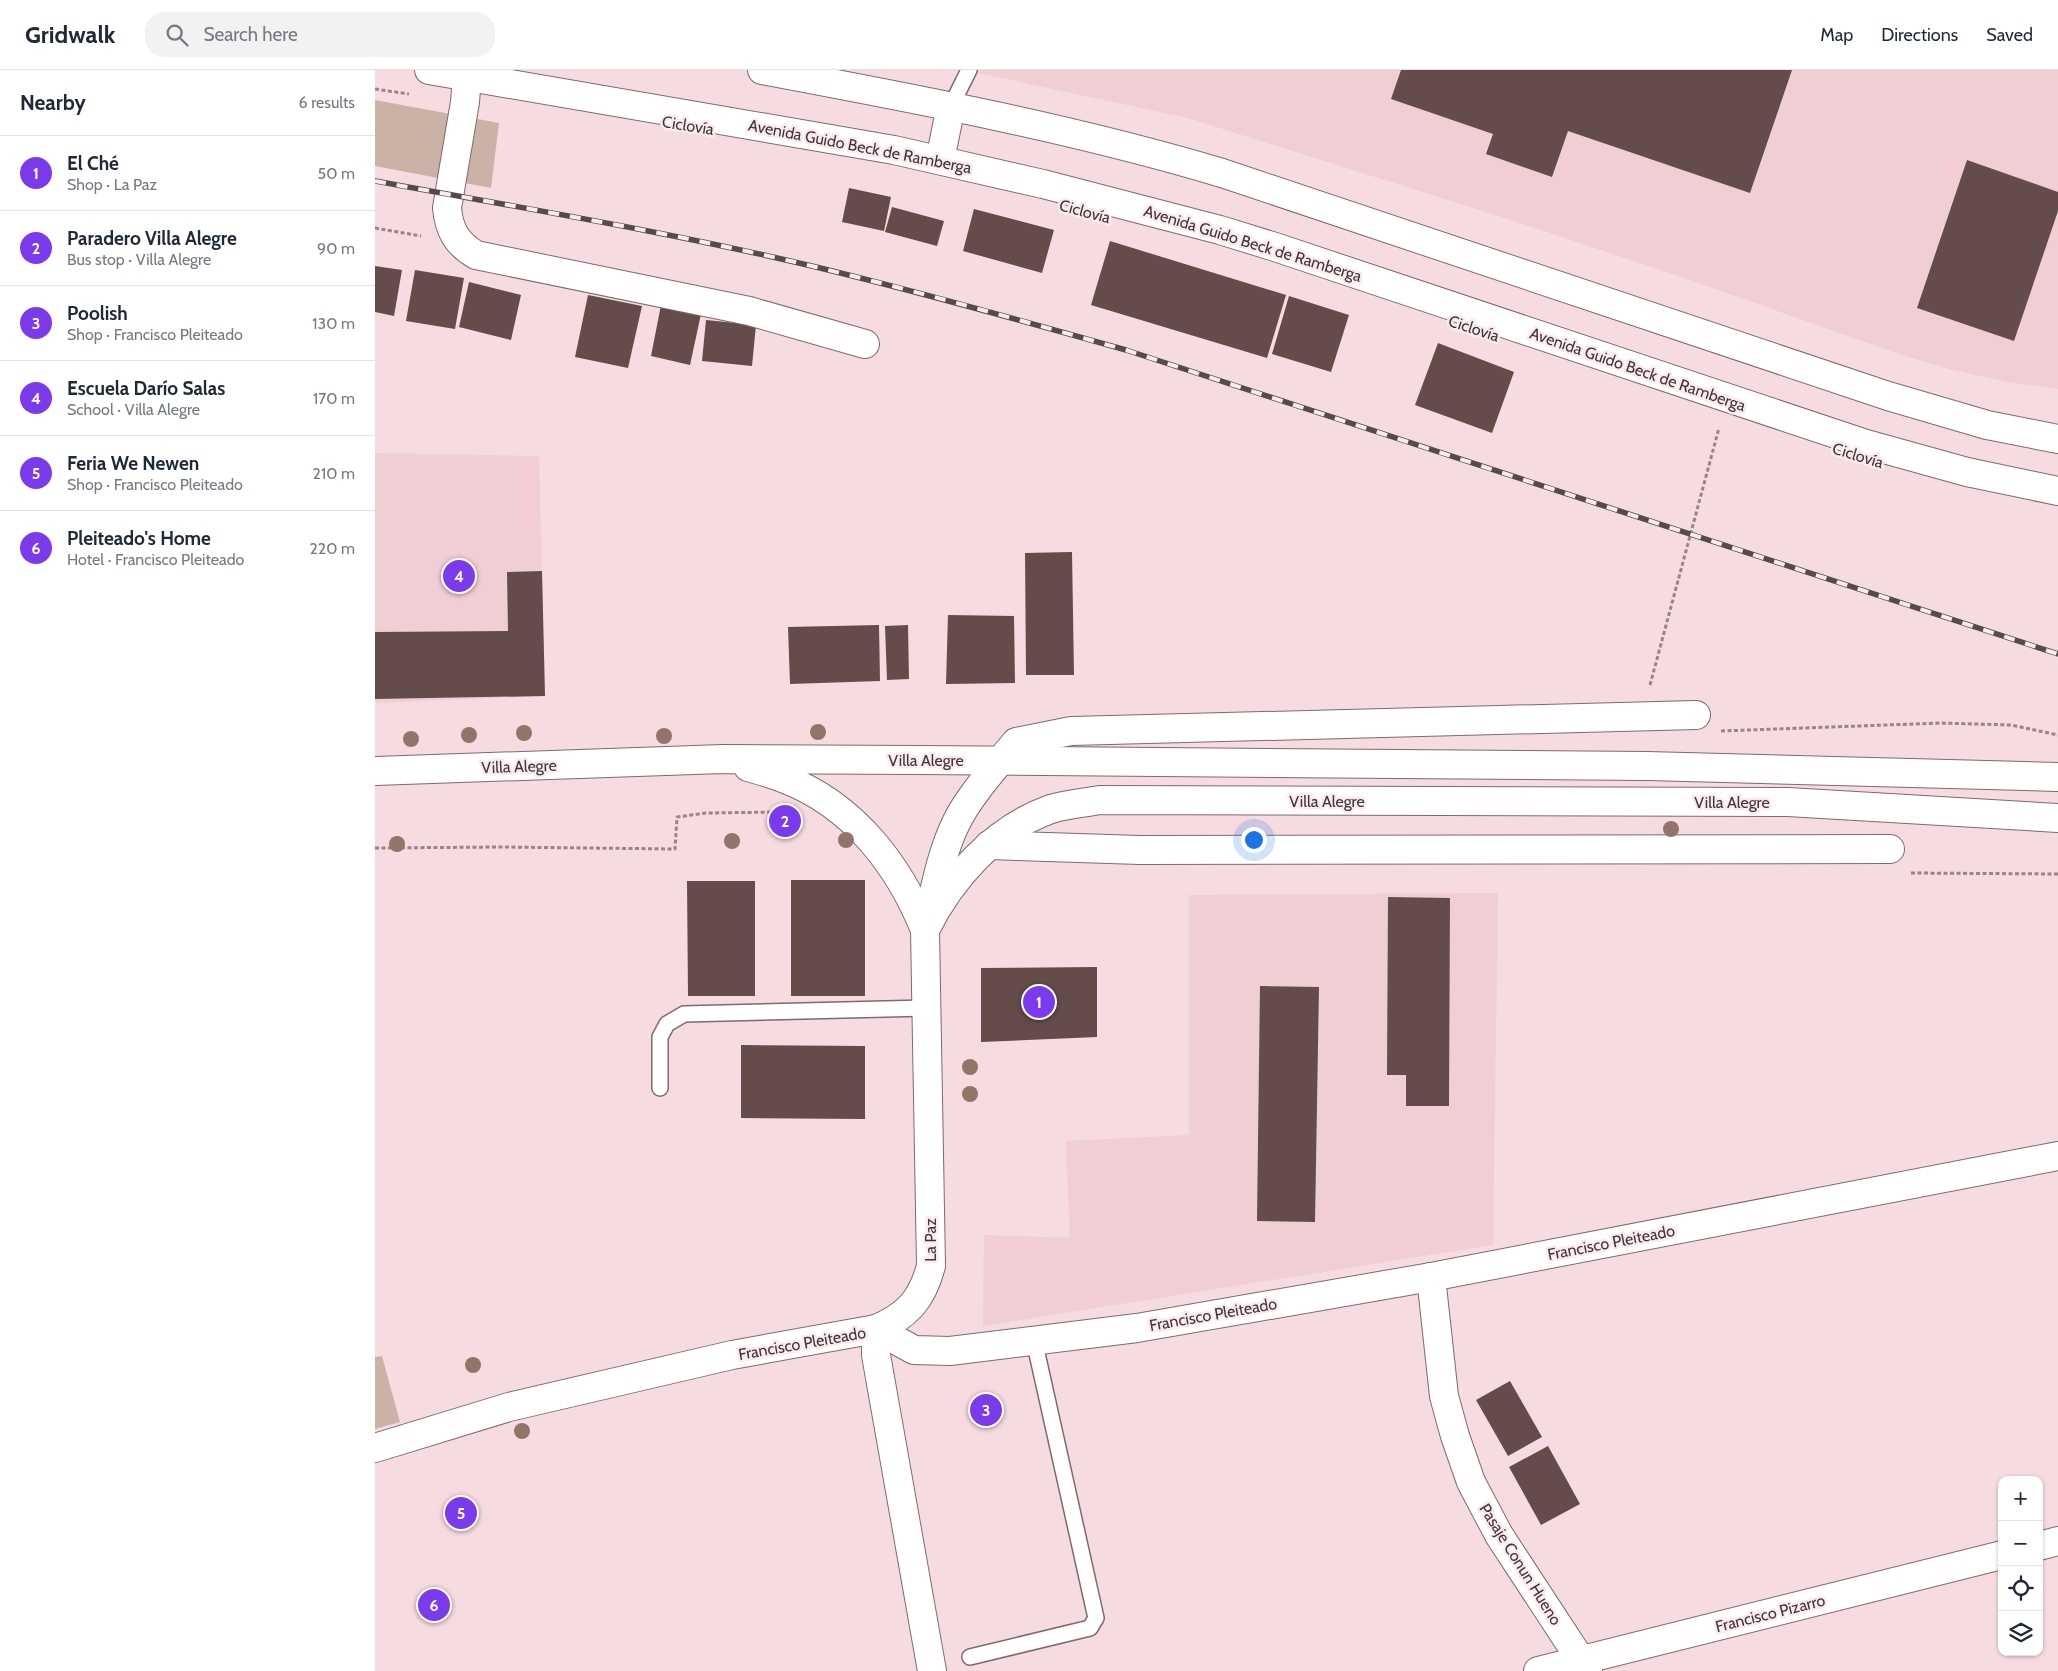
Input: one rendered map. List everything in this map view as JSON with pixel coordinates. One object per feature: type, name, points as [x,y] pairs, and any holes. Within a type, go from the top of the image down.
[{"type":"main road","name":"Avenida Guido Beck de Ramberga","points":[[429,70],[791,132],[940,160],[1034,181],[1220,230],[1866,444],[1967,472],[2058,491]]},
{"type":"main road","points":[[763,70],[951,106],[1099,139],[1204,168],[1888,396],[1987,425],[2058,439]]},
{"type":"main road","points":[[467,77],[465,102],[447,208],[448,222],[453,235],[459,243],[476,255],[749,311],[865,344]]},
{"type":"main road","points":[[940,160],[951,106]]},
{"type":"main road","points":[[925,930],[946,846],[957,821],[1016,742],[1071,732],[1696,715]]},
{"type":"main road","name":"Villa Alegre","points":[[723,759],[787,779],[815,794],[841,812],[865,833],[889,862],[914,903],[925,930]]},
{"type":"main road","name":"Villa Alegre","points":[[375,771],[723,759],[1647,766],[2058,777]]},
{"type":"main road","name":"Villa Alegre","points":[[925,930],[938,904],[959,876],[989,845],[1026,819],[1053,808],[1100,800],[1788,802],[2058,818]]},
{"type":"main road","points":[[989,845],[1140,850],[1890,849]]},
{"type":"main road","name":"La Paz","points":[[876,1329],[893,1322],[909,1309],[927,1282],[931,1266],[925,930]]},
{"type":"main road","name":"Francisco Pleiteado","points":[[375,1448],[509,1407],[732,1355],[876,1329],[914,1350],[949,1351],[1137,1328],[1431,1277],[2058,1156]]},
{"type":"main road","name":"Pasaje Conun Hueno","points":[[1431,1277],[1444,1396],[1471,1482],[1499,1534],[1585,1666]]},
{"type":"main road","points":[[876,1329],[876,1356],[932,1671]]},
{"type":"main road","points":[[2043,1545],[2058,1541]]},
{"type":"main road","name":"Francisco Pizarro","points":[[1538,1671],[1585,1666],[1998,1556]]},
{"type":"lane","points":[[951,106],[969,70]]},
{"type":"lane","points":[[660,1088],[660,1037],[667,1024],[684,1014],[926,1008]]},
{"type":"lane","points":[[970,1657],[1090,1628],[1096,1618],[1034,1340]]},
{"type":"path","points":[[375,89],[411,94]]},
{"type":"path","points":[[375,228],[459,243]]},
{"type":"path","points":[[1650,716],[1650,682],[1721,423]]},
{"type":"path","points":[[1734,730],[1941,723],[2011,725],[2058,736]]},
{"type":"path","points":[[375,848],[675,849],[677,817],[707,813],[783,812]]},
{"type":"shaded area","points":[[964,70],[2058,70],[2058,389],[2008,382],[1953,370],[1899,354],[1676,275],[1505,218],[1188,118]]},
{"type":"shaded area","points":[[375,100],[499,123],[491,188],[375,166]]},
{"type":"shaded area","points":[[375,453],[539,456],[545,696],[375,703]]},
{"type":"shaded area","points":[[1498,893],[1493,1245],[983,1326],[984,1235],[1070,1238],[1066,1141],[1189,1135],[1189,895]]},
{"type":"shaded area","points":[[382,1356],[400,1422],[375,1429],[375,1357]]},
{"type":"building","points":[[1401,70],[1792,70],[1750,193],[1568,131],[1552,177],[1486,154],[1493,134],[1391,99]]},
{"type":"building","points":[[1967,160],[2058,192],[2058,211],[2014,341],[1917,308]]},
{"type":"building","points":[[849,188],[891,197],[884,231],[842,222]]},
{"type":"building","points":[[892,207],[944,221],[937,246],[885,232]]},
{"type":"building","points":[[974,209],[1054,230],[1042,273],[963,251]]},
{"type":"building","points":[[1110,241],[1286,295],[1267,358],[1091,305]]},
{"type":"building","points":[[375,266],[402,270],[394,316],[375,312]]},
{"type":"building","points":[[415,270],[464,278],[455,329],[406,321]]},
{"type":"building","points":[[469,282],[521,295],[511,340],[459,327]]},
{"type":"building","points":[[588,295],[642,306],[628,368],[575,357]]},
{"type":"building","points":[[1289,296],[1349,315],[1331,372],[1272,354]]},
{"type":"building","points":[[661,305],[701,314],[690,365],[651,356]]},
{"type":"building","points":[[706,320],[756,325],[752,366],[702,361]]},
{"type":"building","points":[[1438,343],[1514,372],[1492,433],[1415,405]]},
{"type":"building","points":[[1072,552],[1074,675],[1026,675],[1025,553]]},
{"type":"building","points":[[542,571],[545,696],[375,699],[375,632],[508,631],[507,572]]},
{"type":"building","points":[[948,615],[1014,616],[1015,683],[946,684]]},
{"type":"building","points":[[879,625],[880,681],[790,684],[788,627]]},
{"type":"building","points":[[908,625],[909,679],[887,680],[885,626]]},
{"type":"building","points":[[791,880],[865,880],[865,996],[791,996]]},
{"type":"building","points":[[687,881],[755,881],[755,996],[688,996]]},
{"type":"building","points":[[1388,897],[1450,898],[1449,1106],[1406,1106],[1406,1075],[1387,1075]]},
{"type":"building","points":[[1097,967],[1097,1037],[981,1042],[981,968]]},
{"type":"building","points":[[1260,986],[1319,987],[1315,1222],[1257,1221]]},
{"type":"building","points":[[741,1045],[865,1046],[865,1119],[741,1118]]},
{"type":"building","points":[[1510,1381],[1542,1437],[1508,1456],[1476,1400]]},
{"type":"building","points":[[1548,1446],[1580,1504],[1541,1525],[1509,1467]]},
{"type":"railway","points":[[375,181],[596,221],[761,254],[894,286],[1087,339],[1126,350],[2058,654]]},
{"type":"place","name":"Escuela Darío Salas","points":[[459,576]]},
{"type":"place","name":"Paradero Villa Alegre","points":[[785,821]]},
{"type":"place","name":"El Ché","points":[[1039,1002]]},
{"type":"place","name":"Poolish","points":[[986,1410]]},
{"type":"place","name":"Feria We Newen","points":[[461,1513]]},
{"type":"place","name":"Pleiteado's Home","points":[[434,1605]]}]
